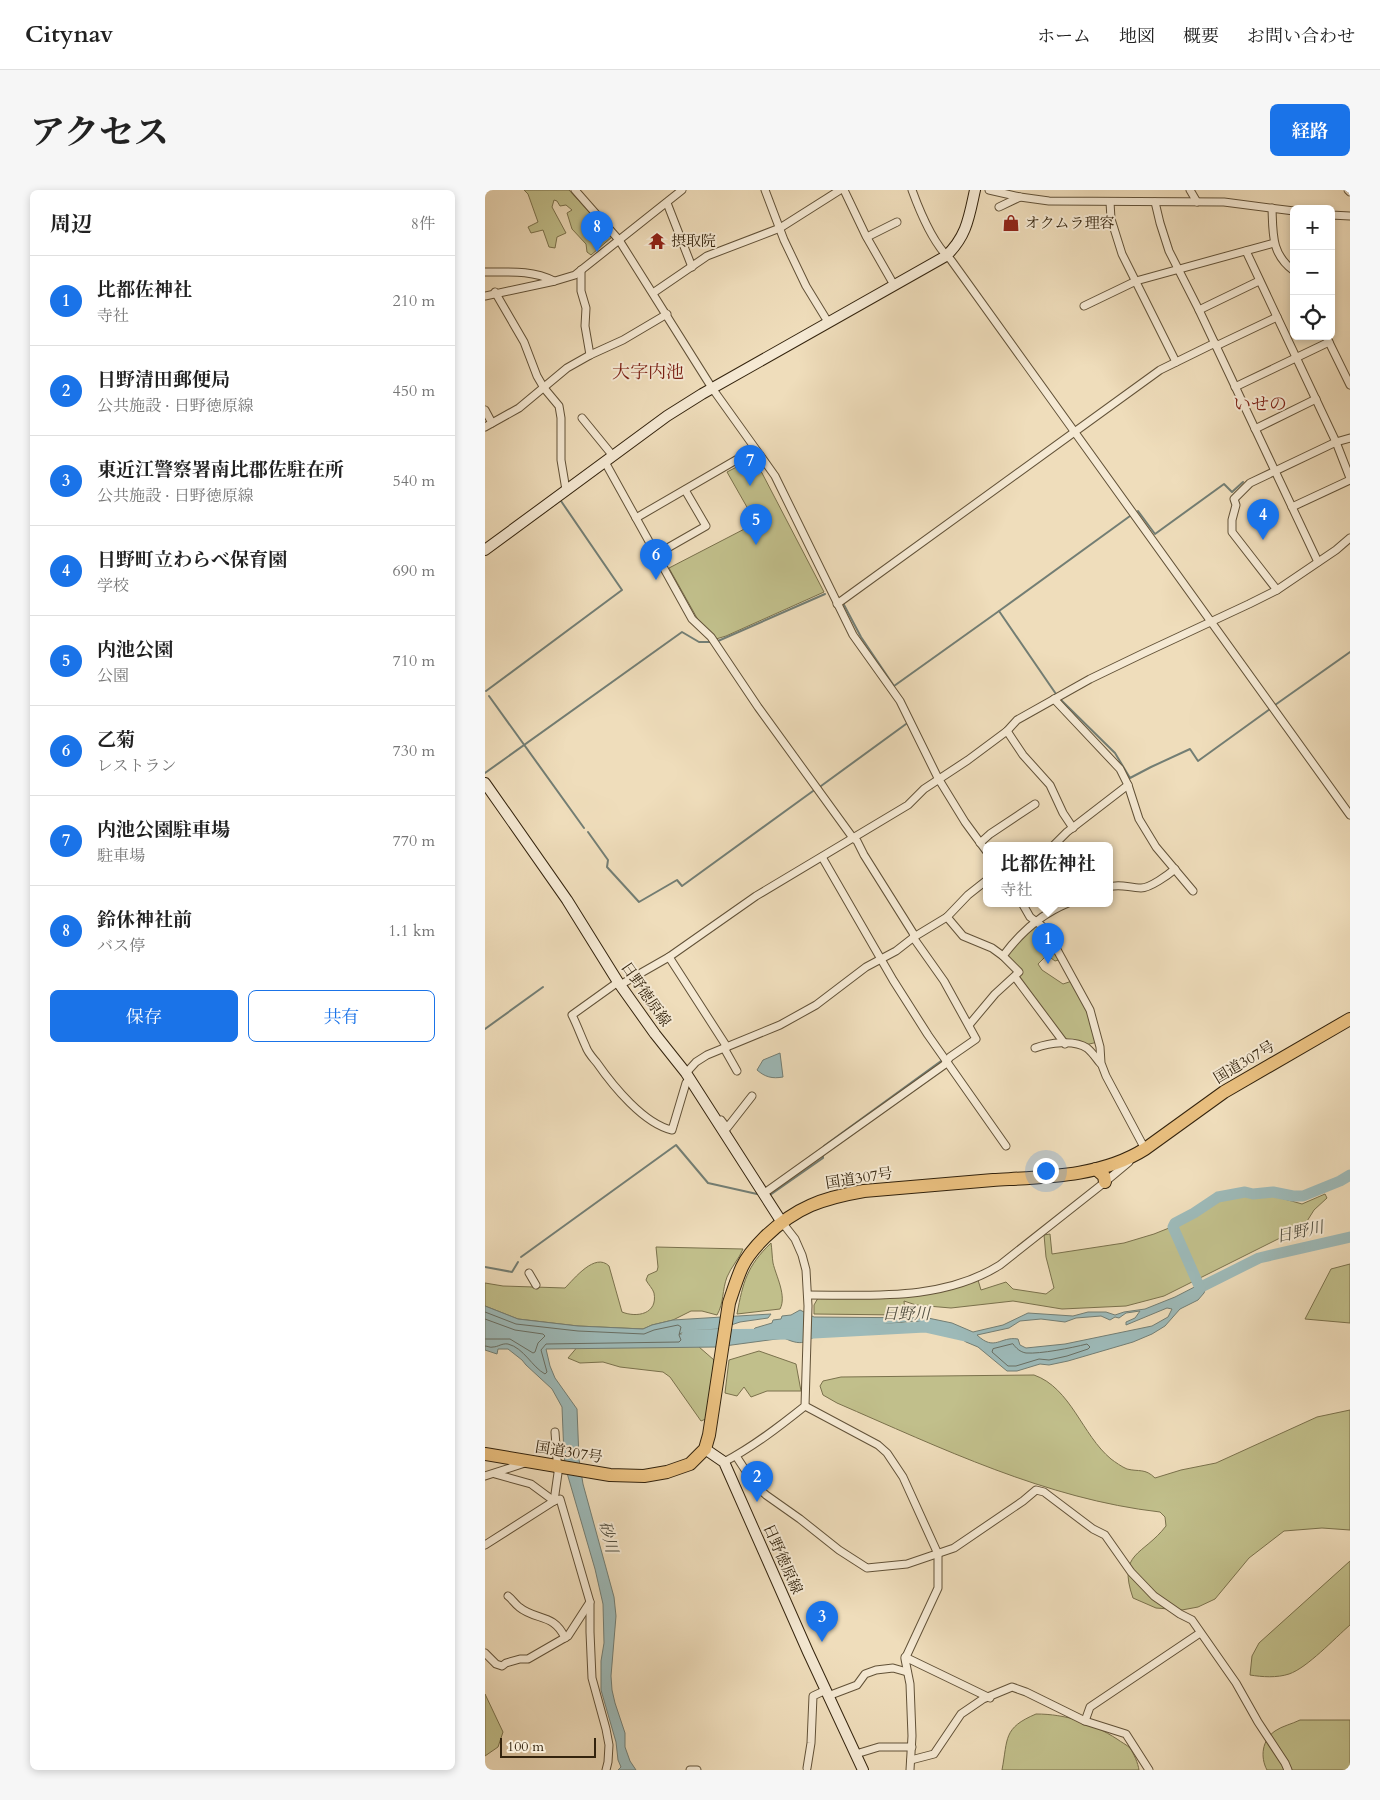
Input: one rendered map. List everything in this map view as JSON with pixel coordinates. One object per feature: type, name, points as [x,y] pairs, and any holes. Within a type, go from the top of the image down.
[{"type":"highway","name":"国道307号","points":[[485,1454],[560,1469],[610,1475],[644,1476],[667,1472],[690,1464],[705,1449],[713,1412],[729,1303],[743,1265],[759,1243],[781,1221],[807,1206],[837,1195],[864,1191],[1055,1176],[1096,1169],[1141,1152],[1224,1092],[1350,1020]]},
{"type":"highway","points":[[1096,1169],[1104,1176],[1105,1182]]},
{"type":"main road","points":[[487,545],[567,490],[667,416],[712,388],[946,256],[961,239],[966,229],[975,190]]},
{"type":"main road","name":"日野徳原線","points":[[485,783],[567,900],[619,983],[688,1076],[781,1221]]},
{"type":"main road","points":[[705,1449],[724,1462]]},
{"type":"main road","name":"日野徳原線","points":[[724,1462],[863,1770]]},
{"type":"street","points":[[575,190],[619,240],[712,388],[775,476],[853,635],[900,701],[938,778],[983,847]]},
{"type":"street","points":[[485,296],[495,292],[555,281],[575,275],[681,190]]},
{"type":"street","points":[[765,190],[806,286],[828,322]]},
{"type":"street","points":[[653,293],[707,256],[780,228],[840,190]]},
{"type":"street","points":[[844,190],[867,238],[894,285]]},
{"type":"street","points":[[912,190],[926,222],[946,256],[1350,815]]},
{"type":"street","points":[[989,190],[1049,201],[1224,202],[1290,210]]},
{"type":"street","points":[[1190,190],[1197,202]]},
{"type":"street","points":[[999,207],[1021,197]]},
{"type":"street","points":[[667,202],[692,267]]},
{"type":"street","points":[[1110,202],[1111,218],[1123,254],[1176,362]]},
{"type":"street","points":[[1155,202],[1169,251],[1179,268],[1318,562]]},
{"type":"street","points":[[1272,208],[1274,243],[1290,268]]},
{"type":"street","points":[[1335,215],[1350,216]]},
{"type":"street","points":[[867,238],[897,222]]},
{"type":"street","points":[[1085,306],[1136,281],[1274,243]]},
{"type":"street","points":[[1246,251],[1336,442],[1350,479],[1292,507]]},
{"type":"street","points":[[581,270],[581,291],[586,308],[585,326],[590,355]]},
{"type":"street","points":[[485,272],[525,272],[545,276],[555,281]]},
{"type":"street","points":[[1199,310],[1259,281]]},
{"type":"street","points":[[495,292],[524,342],[537,376],[559,406],[561,418],[561,460],[567,490]]},
{"type":"street","points":[[485,427],[519,408],[567,368],[623,340],[667,314]]},
{"type":"street","points":[[837,604],[1160,370],[1277,317]]},
{"type":"street","points":[[1235,386],[1296,358],[1326,340]]},
{"type":"street","points":[[1328,340],[1349,381]]},
{"type":"street","points":[[1255,429],[1316,399]]},
{"type":"street","points":[[485,410],[492,423]]},
{"type":"street","points":[[582,418],[609,459],[636,518],[692,619],[711,638],[752,699],[857,841],[913,932],[915,940],[944,981],[975,1039],[944,1065],[763,1194]]},
{"type":"street","points":[[1277,590],[1232,532],[1232,520],[1237,505],[1234,500],[1250,483],[1336,442],[1350,438]]},
{"type":"street","points":[[636,518],[755,450]]},
{"type":"street","points":[[657,554],[706,526],[685,490]]},
{"type":"street","points":[[983,883],[968,895],[947,917],[914,937],[896,951],[866,967],[816,1005],[780,1024],[696,1062],[688,1076],[672,1130],[650,1120],[619,1094],[586,1047],[572,1014],[619,983],[669,957],[756,896],[907,805],[938,778],[969,760],[1007,731],[1017,720],[1144,653],[1277,590],[1350,538]]},
{"type":"street","points":[[1054,699],[1110,756],[1120,769],[1128,785],[1139,819],[1156,847],[1193,891]]},
{"type":"street","points":[[1007,731],[1023,755],[1050,785],[1063,813],[1073,828]]},
{"type":"street","points":[[1057,842],[1128,785]]},
{"type":"street","points":[[980,843],[996,829],[1035,804]]},
{"type":"street","points":[[822,857],[908,1003],[1006,1146]]},
{"type":"street","points":[[1113,886],[1117,884],[1145,888],[1175,869]]},
{"type":"street","points":[[808,1294],[913,1293],[930,1291],[989,1272],[1000,1266],[1141,1152],[1101,1063],[1100,1047],[1089,1010],[1060,953],[1043,926],[1030,917],[1024,907]]},
{"type":"street","points":[[1003,956],[1015,939],[1045,914],[1060,907]]},
{"type":"street","points":[[947,917],[963,936],[992,948],[1019,972],[995,994],[969,1025]]},
{"type":"street","points":[[669,957],[726,1047],[737,1070]]},
{"type":"street","points":[[1015,977],[1065,1044]]},
{"type":"street","points":[[1035,1048],[1043,1045],[1073,1044],[1086,1047],[1101,1063]]},
{"type":"street","points":[[714,1116],[717,1115],[727,1128],[753,1096]]},
{"type":"street","points":[[724,1462],[736,1456],[805,1406],[808,1306],[806,1270],[795,1239],[781,1221]]},
{"type":"street","points":[[529,1273],[535,1285]]},
{"type":"street","points":[[805,1406],[878,1445],[887,1453],[903,1477],[938,1554],[938,1588],[905,1657],[910,1684],[912,1747],[910,1770]]},
{"type":"street","points":[[555,1432],[560,1469],[557,1500],[591,1602],[592,1678],[609,1746],[609,1762],[606,1770]]},
{"type":"street","points":[[736,1456],[755,1485],[766,1495],[800,1519],[827,1542],[867,1568],[907,1564],[953,1548],[1023,1501],[1036,1490],[1044,1492],[1093,1529],[1105,1535],[1131,1572],[1154,1596],[1192,1620],[1236,1683],[1285,1762],[1288,1770]]},
{"type":"street","points":[[485,1476],[528,1462]]},
{"type":"street","points":[[495,1474],[531,1484],[557,1500]]},
{"type":"street","points":[[485,1545],[557,1500]]},
{"type":"street","points":[[508,1596],[520,1608],[554,1623],[561,1629],[565,1638]]},
{"type":"street","points":[[485,1653],[496,1664],[502,1666],[519,1659],[528,1659],[565,1638],[591,1602]]},
{"type":"street","points":[[1085,1721],[1090,1707],[1200,1633]]},
{"type":"street","points":[[905,1657],[990,1698]]},
{"type":"street","points":[[805,1769],[811,1743],[813,1696],[857,1686],[865,1674],[876,1670],[893,1668],[907,1672]]},
{"type":"street","points":[[911,1760],[934,1754],[961,1714],[983,1699],[990,1698],[1012,1687],[1027,1692],[1085,1721],[1126,1734],[1149,1770]]},
{"type":"street","points":[[856,1754],[879,1746],[912,1747]]},
{"type":"street","points":[[690,1770],[697,1770]]},
{"type":"shaded area","points":[[524,190],[569,190],[612,237],[591,255],[587,252],[586,244],[572,229],[567,213],[572,210],[566,205],[560,206],[554,200],[552,207],[566,233],[557,237],[555,248],[549,247],[543,230],[531,233],[528,227],[538,222],[528,194]]},
{"type":"shaded area","points":[[752,459],[762,473],[824,592],[716,639],[697,618],[669,568],[756,523],[727,472]]},
{"type":"shaded area","points":[[1036,924],[1062,959],[1055,961],[1047,955],[1038,964],[1042,970],[1063,984],[1072,981],[1087,1011],[1098,1042],[1085,1045],[1066,1040],[1019,978],[1021,971],[1006,957],[1016,941]]},
{"type":"shaded area","points":[[1244,1194],[1256,1198],[1274,1196],[1302,1204],[1325,1194],[1327,1198],[1314,1210],[1304,1226],[1164,1296],[1126,1306],[1062,1309],[1013,1301],[951,1308],[916,1305],[904,1301],[905,1311],[902,1315],[814,1314],[814,1305],[818,1298],[944,1291],[978,1280],[981,1290],[1006,1282],[1013,1289],[1046,1294],[1054,1288],[1046,1257],[1044,1235],[1050,1234],[1052,1254],[1124,1243],[1154,1234],[1189,1220],[1221,1200]]},
{"type":"shaded area","points":[[771,1243],[773,1263],[782,1292],[780,1309],[737,1314],[747,1275],[756,1259]]},
{"type":"shaded area","points":[[656,1247],[743,1249],[727,1277],[721,1306],[717,1315],[702,1311],[691,1311],[673,1320],[643,1329],[578,1326],[518,1319],[485,1306],[485,1283],[503,1286],[565,1288],[585,1268],[597,1262],[609,1266],[622,1312],[634,1315],[645,1313],[653,1306],[654,1300],[654,1293],[646,1280],[648,1275],[657,1271]]},
{"type":"shaded area","points":[[1350,1264],[1350,1323],[1305,1319],[1331,1269]]},
{"type":"shaded area","points":[[691,1340],[714,1360],[708,1418],[701,1421],[670,1377],[663,1372],[620,1367],[603,1362],[580,1363],[568,1358],[579,1345]]},
{"type":"shaded area","points":[[759,1351],[796,1364],[801,1391],[767,1391],[751,1397],[744,1387],[737,1396],[725,1393],[729,1360]]},
{"type":"shaded area","points":[[1034,1375],[1047,1381],[1058,1390],[1092,1438],[1111,1459],[1127,1469],[1145,1472],[1155,1478],[1181,1470],[1216,1463],[1317,1417],[1350,1410],[1350,1530],[1322,1528],[1284,1531],[1249,1558],[1215,1599],[1198,1607],[1182,1610],[1156,1608],[1133,1598],[1128,1572],[1130,1563],[1135,1556],[1166,1526],[1165,1517],[1160,1512],[1076,1496],[995,1470],[837,1403],[823,1395],[820,1386],[823,1381],[841,1377]]},
{"type":"shaded area","points":[[1350,1561],[1350,1625],[1296,1671],[1275,1677],[1250,1675],[1252,1656],[1259,1643]]},
{"type":"shaded area","points":[[485,1694],[503,1732],[498,1747],[485,1756]]},
{"type":"shaded area","points":[[1036,1714],[1047,1714],[1078,1720],[1108,1733],[1130,1748],[1139,1770],[1002,1770],[1007,1742],[1012,1729],[1025,1719]]},
{"type":"shaded area","points":[[1300,1720],[1350,1720],[1350,1770],[1267,1770],[1263,1760],[1263,1749],[1267,1739],[1278,1729]]},
{"type":"water","points":[[780,1053],[783,1077],[769,1077],[757,1070],[763,1060]]},
{"type":"water","points":[[1212,1278],[1213,1280],[1207,1285],[1204,1293],[1198,1300],[1180,1309],[1165,1326],[1152,1334],[1133,1342],[1068,1361],[1049,1365],[1040,1364],[1017,1371],[1007,1371],[978,1347],[966,1342],[948,1330],[915,1321],[824,1331],[801,1343],[784,1338],[717,1347],[546,1349],[555,1378],[577,1409],[579,1459],[583,1484],[614,1597],[616,1616],[611,1676],[612,1690],[625,1733],[625,1747],[630,1761],[636,1770],[618,1770],[621,1767],[618,1760],[616,1742],[601,1690],[601,1661],[604,1643],[603,1604],[595,1569],[567,1473],[564,1456],[562,1407],[552,1389],[508,1349],[498,1349],[497,1354],[485,1350],[485,1306],[518,1319],[578,1326],[643,1329],[673,1320],[771,1314],[768,1318],[740,1322],[719,1329],[687,1331],[679,1334],[719,1336],[750,1334],[755,1328],[772,1323],[773,1320],[781,1319],[782,1316],[791,1315],[800,1310],[814,1317],[928,1318],[952,1323],[973,1332],[1003,1325],[1028,1313],[1073,1316],[1088,1312],[1106,1312],[1115,1315],[1145,1309],[1175,1297]],"holes":[[[1167,1308],[1172,1309],[1168,1317],[1152,1326],[1065,1344],[1026,1348],[1020,1345],[1018,1339],[993,1343],[983,1340],[977,1335],[1009,1328],[1020,1321],[1041,1319],[1065,1322],[1076,1318],[1101,1316],[1110,1320],[1115,1317],[1119,1318],[1126,1313],[1140,1311],[1135,1318],[1126,1322],[1126,1325]]]},
{"type":"waterway","points":[[1138,511],[1155,534],[1224,484],[1232,492],[1243,482]]},
{"type":"waterway","points":[[486,691],[622,590],[561,501]]},
{"type":"waterway","points":[[999,611],[1130,516]]},
{"type":"waterway","points":[[718,641],[825,594]]},
{"type":"waterway","points":[[843,603],[861,637],[894,686],[999,611],[1056,694]]},
{"type":"waterway","points":[[485,773],[682,632],[699,642],[711,642]]},
{"type":"waterway","points":[[1275,705],[1350,652]]},
{"type":"waterway","points":[[489,696],[584,828]]},
{"type":"waterway","points":[[1061,700],[1115,753],[1130,778],[1190,749],[1198,761],[1270,709]]},
{"type":"waterway","points":[[821,786],[906,724]]},
{"type":"waterway","points":[[588,832],[608,860],[607,867],[639,902],[677,880],[682,886],[813,791]]},
{"type":"waterway","points":[[485,1029],[543,987]]},
{"type":"waterway","points":[[824,1146],[941,1061]]},
{"type":"waterway","points":[[521,1257],[676,1145],[708,1183],[757,1194]]},
{"type":"waterway","points":[[770,1195],[823,1158],[823,1155]]},
{"type":"waterway","points":[[1200,1288],[1173,1227],[1175,1223],[1218,1197],[1245,1192],[1253,1194],[1273,1192],[1303,1196],[1350,1175]]},
{"type":"waterway","name":"日野川","points":[[1201,1287],[1259,1258],[1350,1237]]},
{"type":"waterway","points":[[485,1267],[512,1272],[518,1262]]},
{"type":"waterway","name":"日野川","points":[[687,1335],[795,1334],[925,1327],[965,1336]]},
{"type":"place","name":"オクムラ理容","points":[[1011,223]]},
{"type":"place","name":"摂取院","points":[[657,241]]},
{"type":"place","name":"鈴休神社前","points":[[597,252]]},
{"type":"place","name":"内池公園駐車場","points":[[750,486]]},
{"type":"place","name":"日野町立わらべ保育園","points":[[1263,540]]},
{"type":"place","name":"内池公園","points":[[756,545]]},
{"type":"place","name":"乙菊","points":[[656,580]]},
{"type":"place","name":"比都佐神社","points":[[1048,964]]},
{"type":"place","name":"日野清田郵便局","points":[[757,1502]]},
{"type":"place","name":"東近江警察署南比郡佐駐在所","points":[[822,1642]]},
{"type":"district","name":"大字内池","points":[[648,372]]},
{"type":"district","name":"いせの","points":[[1260,404]]},
{"type":"water label","name":"砂川","points":[[608,1537]]}]
